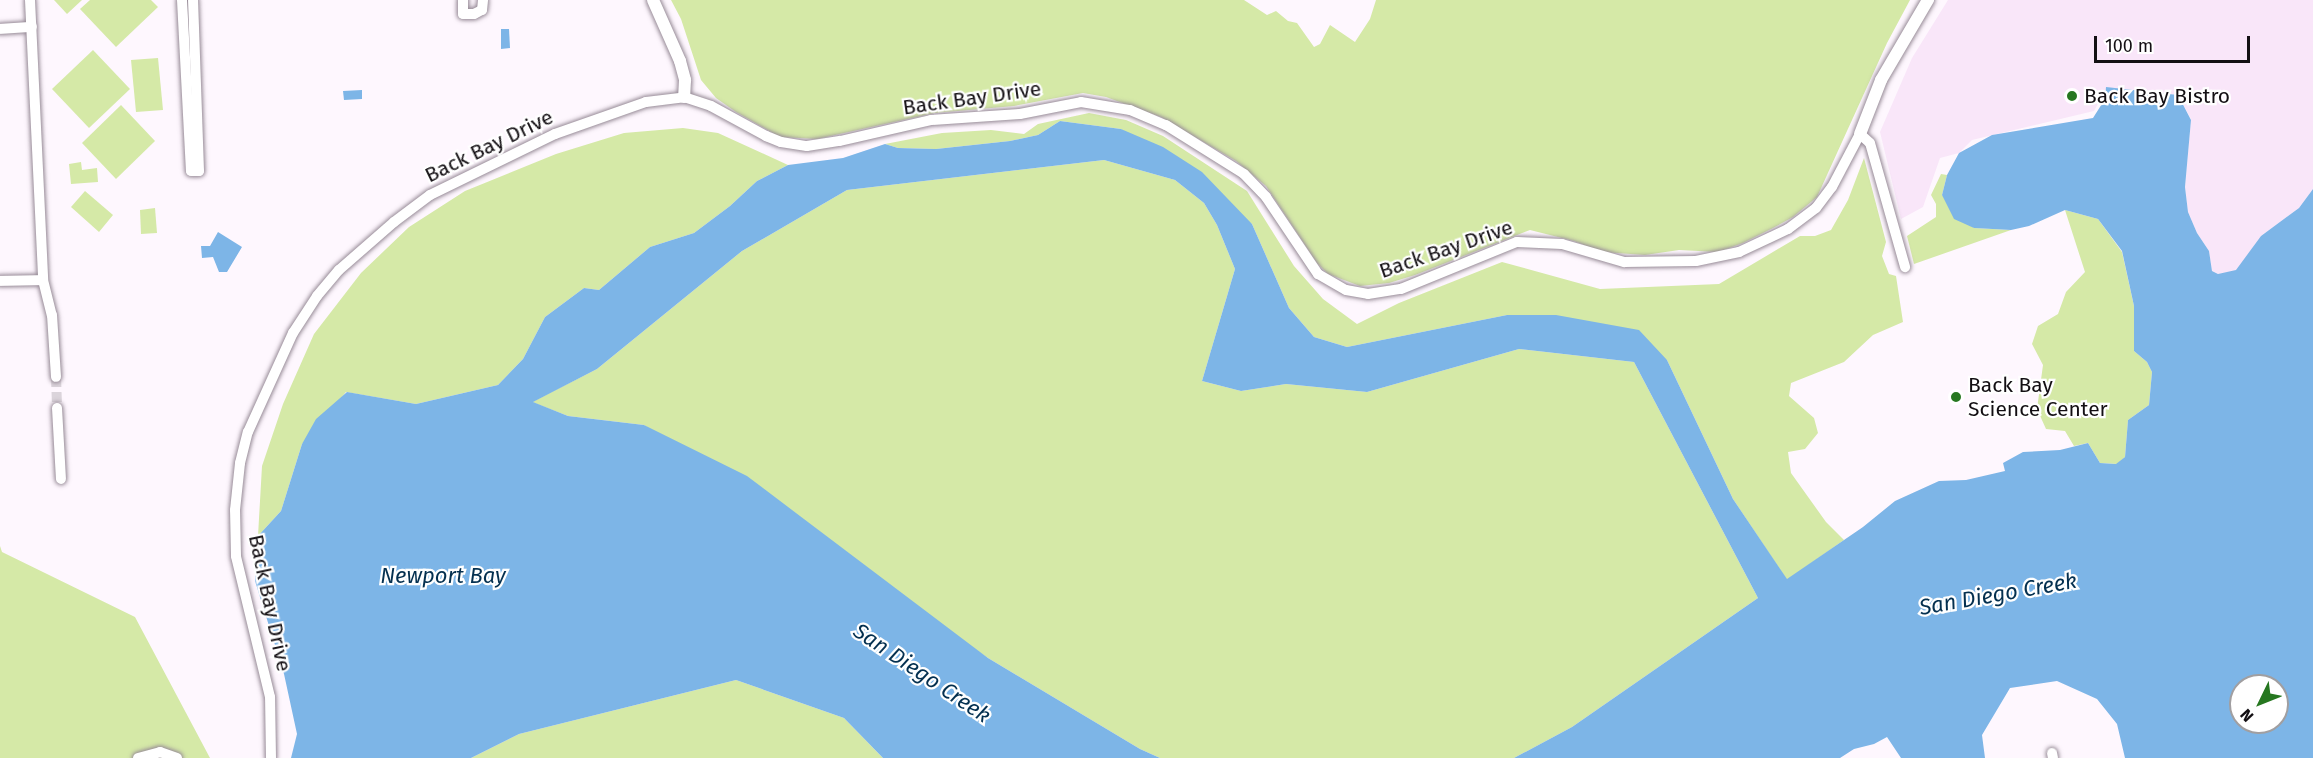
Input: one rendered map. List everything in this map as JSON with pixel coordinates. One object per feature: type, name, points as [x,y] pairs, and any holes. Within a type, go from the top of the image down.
[{"type":"street","points":[[30,0],[43,280],[52,315],[56,377]]},
{"type":"street","points":[[182,0],[191,171],[199,171],[193,0]]},
{"type":"street","points":[[463,0],[463,14],[474,14],[482,10],[483,0]]},
{"type":"street","points":[[653,0],[680,61],[685,80],[684,97]]},
{"type":"street","name":"Back Bay Drive","points":[[271,758],[270,697],[236,555],[235,510],[240,463],[248,432],[301,319],[339,270],[394,222],[430,195],[555,134],[646,102],[684,97],[711,106],[781,142],[807,146],[840,141],[931,120],[1020,114],[1073,103],[1098,103],[1130,110],[1166,125],[1244,174],[1266,198],[1317,274],[1346,290],[1368,294],[1401,289],[1517,242],[1563,244],[1624,262],[1696,261],[1727,256],[1774,236],[1816,208],[1832,187],[1860,134],[1881,80],[1928,0]]},
{"type":"street","points":[[0,28],[32,27]]},
{"type":"street","points":[[1860,134],[1870,143],[1905,267]]},
{"type":"street","points":[[0,281],[43,280]]},
{"type":"street","points":[[57,408],[61,479]]},
{"type":"street","points":[[138,758],[160,752],[177,758]]},
{"type":"shaded area","points":[[1948,0],[2313,0],[2313,189],[2299,208],[2261,236],[2236,271],[2218,274],[2212,271],[2209,251],[2197,233],[2188,212],[2185,187],[2191,119],[2178,95],[2106,89],[2094,111],[1972,140],[1959,153],[1940,158],[1923,207],[1901,219],[1880,132],[1912,58]]},
{"type":"green space","points":[[54,0],[82,0],[67,14]]},
{"type":"green space","points":[[90,0],[151,0],[158,7],[116,47],[80,9]]},
{"type":"green space","points":[[671,0],[1244,0],[1267,15],[1276,11],[1288,21],[1297,23],[1314,47],[1320,44],[1330,25],[1355,42],[1370,19],[1376,0],[1910,0],[1887,43],[1817,197],[1793,217],[1773,228],[1718,252],[1679,250],[1645,255],[1602,252],[1574,241],[1530,230],[1415,275],[1389,283],[1360,286],[1328,274],[1317,263],[1266,186],[1236,161],[1161,117],[1106,97],[1083,93],[1014,106],[935,113],[817,139],[780,137],[716,98],[701,80],[681,19]]},
{"type":"green space","points":[[93,50],[130,89],[89,128],[52,89]]},
{"type":"green space","points":[[158,58],[163,110],[136,112],[131,60]]},
{"type":"green space","points":[[121,105],[155,141],[116,179],[82,143]]},
{"type":"green space","points":[[1089,113],[1126,120],[1163,136],[1247,191],[1294,266],[1323,299],[1357,324],[1399,303],[1502,262],[1600,289],[1719,284],[1800,236],[1815,236],[1831,230],[1848,200],[1864,158],[1886,242],[1882,256],[1889,274],[1896,276],[1903,322],[1873,335],[1844,362],[1791,383],[1789,396],[1814,418],[1818,433],[1805,449],[1788,452],[1791,473],[1826,522],[1844,540],[1787,580],[1733,499],[1667,360],[1507,315],[1347,347],[1314,337],[1289,308],[1252,224],[1121,129],[1060,121],[1038,135],[1010,141],[936,149],[898,148],[885,144],[942,133],[991,130],[1024,134],[1038,124]]},
{"type":"green space","points":[[683,128],[718,133],[788,165],[757,181],[730,206],[694,233],[650,247],[599,290],[584,288],[545,317],[523,359],[498,385],[416,404],[346,392],[302,444],[281,511],[258,536],[262,466],[283,404],[314,334],[361,273],[409,227],[465,191],[556,154],[624,133]]},
{"type":"green space","points":[[1104,160],[1175,180],[1204,203],[1217,225],[1235,269],[1202,381],[1241,391],[1286,384],[1367,392],[1519,349],[1634,362],[1758,598],[1572,727],[1514,758],[1160,758],[1140,749],[988,658],[644,425],[568,416],[532,402],[597,369],[742,251],[847,190]]},
{"type":"green space","points":[[81,162],[82,170],[97,168],[98,182],[71,184],[69,164]]},
{"type":"green space","points":[[1941,174],[1947,175],[1942,195],[1974,228],[2011,230],[1914,264],[1907,236],[1936,217],[1936,204],[1931,195]]},
{"type":"green space","points":[[85,191],[113,215],[99,232],[71,207]]},
{"type":"green space","points":[[155,208],[157,233],[141,234],[140,210]]},
{"type":"green space","points":[[2065,210],[2098,219],[2122,252],[2134,306],[2134,351],[2147,362],[2152,372],[2149,405],[2128,420],[2125,457],[2117,464],[2100,463],[2088,443],[2074,446],[2065,431],[2046,429],[2037,409],[2043,365],[2032,344],[2038,326],[2058,314],[2066,292],[2085,272]]},
{"type":"green space","points":[[0,546],[2,552],[135,617],[210,758],[0,758]]},
{"type":"green space","points":[[736,680],[844,718],[883,758],[471,758],[519,734]]},
{"type":"water","points":[[501,29],[509,29],[510,48],[501,49]]},
{"type":"water","name":"Newport Bay","points":[[2106,87],[2178,95],[2191,120],[2185,187],[2188,212],[2197,233],[2209,251],[2212,271],[2218,274],[2236,270],[2261,236],[2299,208],[2313,189],[2313,758],[2125,758],[2117,724],[2097,699],[2057,681],[2010,688],[1982,735],[1985,758],[1901,758],[1887,737],[1874,744],[1854,749],[1840,758],[1514,758],[1572,727],[1758,598],[1634,362],[1519,349],[1367,392],[1286,384],[1241,391],[1202,381],[1235,269],[1217,225],[1204,203],[1175,180],[1104,160],[847,190],[742,251],[597,369],[533,402],[568,416],[644,425],[747,476],[988,658],[1140,749],[1160,758],[883,758],[844,718],[736,680],[519,734],[471,758],[291,758],[297,734],[284,674],[255,581],[258,536],[281,511],[302,444],[316,419],[347,392],[416,404],[498,385],[523,359],[545,317],[584,288],[599,290],[650,247],[694,233],[730,206],[757,181],[788,165],[843,158],[885,144],[898,148],[936,149],[1010,141],[1038,135],[1060,121],[1121,129],[1163,147],[1202,172],[1252,224],[1289,308],[1314,337],[1347,347],[1507,315],[1556,315],[1639,330],[1667,360],[1733,499],[1787,579],[1863,527],[1895,501],[1939,481],[1966,480],[2005,471],[2003,463],[2023,452],[2060,450],[2088,443],[2100,463],[2116,464],[2125,457],[2128,420],[2149,405],[2152,372],[2147,362],[2134,351],[2134,306],[2122,251],[2098,219],[2065,210],[2029,226],[2011,230],[1974,228],[1954,219],[1942,195],[1947,175],[1959,153],[1992,135],[2093,118],[2105,99]]},
{"type":"water","points":[[362,90],[362,99],[344,100],[343,91]]},
{"type":"water","points":[[218,232],[242,247],[227,272],[219,272],[213,257],[202,258],[201,246],[210,246]]},
{"type":"tunnel","points":[[56,377],[57,408]]},
{"type":"place","name":"Back Bay Bistro","points":[[2072,96]]},
{"type":"place","name":"Back Bay Science Center","points":[[1956,397]]},
{"type":"water label","name":"San Diego Creek","points":[[1998,594]]},
{"type":"water label","name":"San Diego Creek","points":[[922,673]]}]
